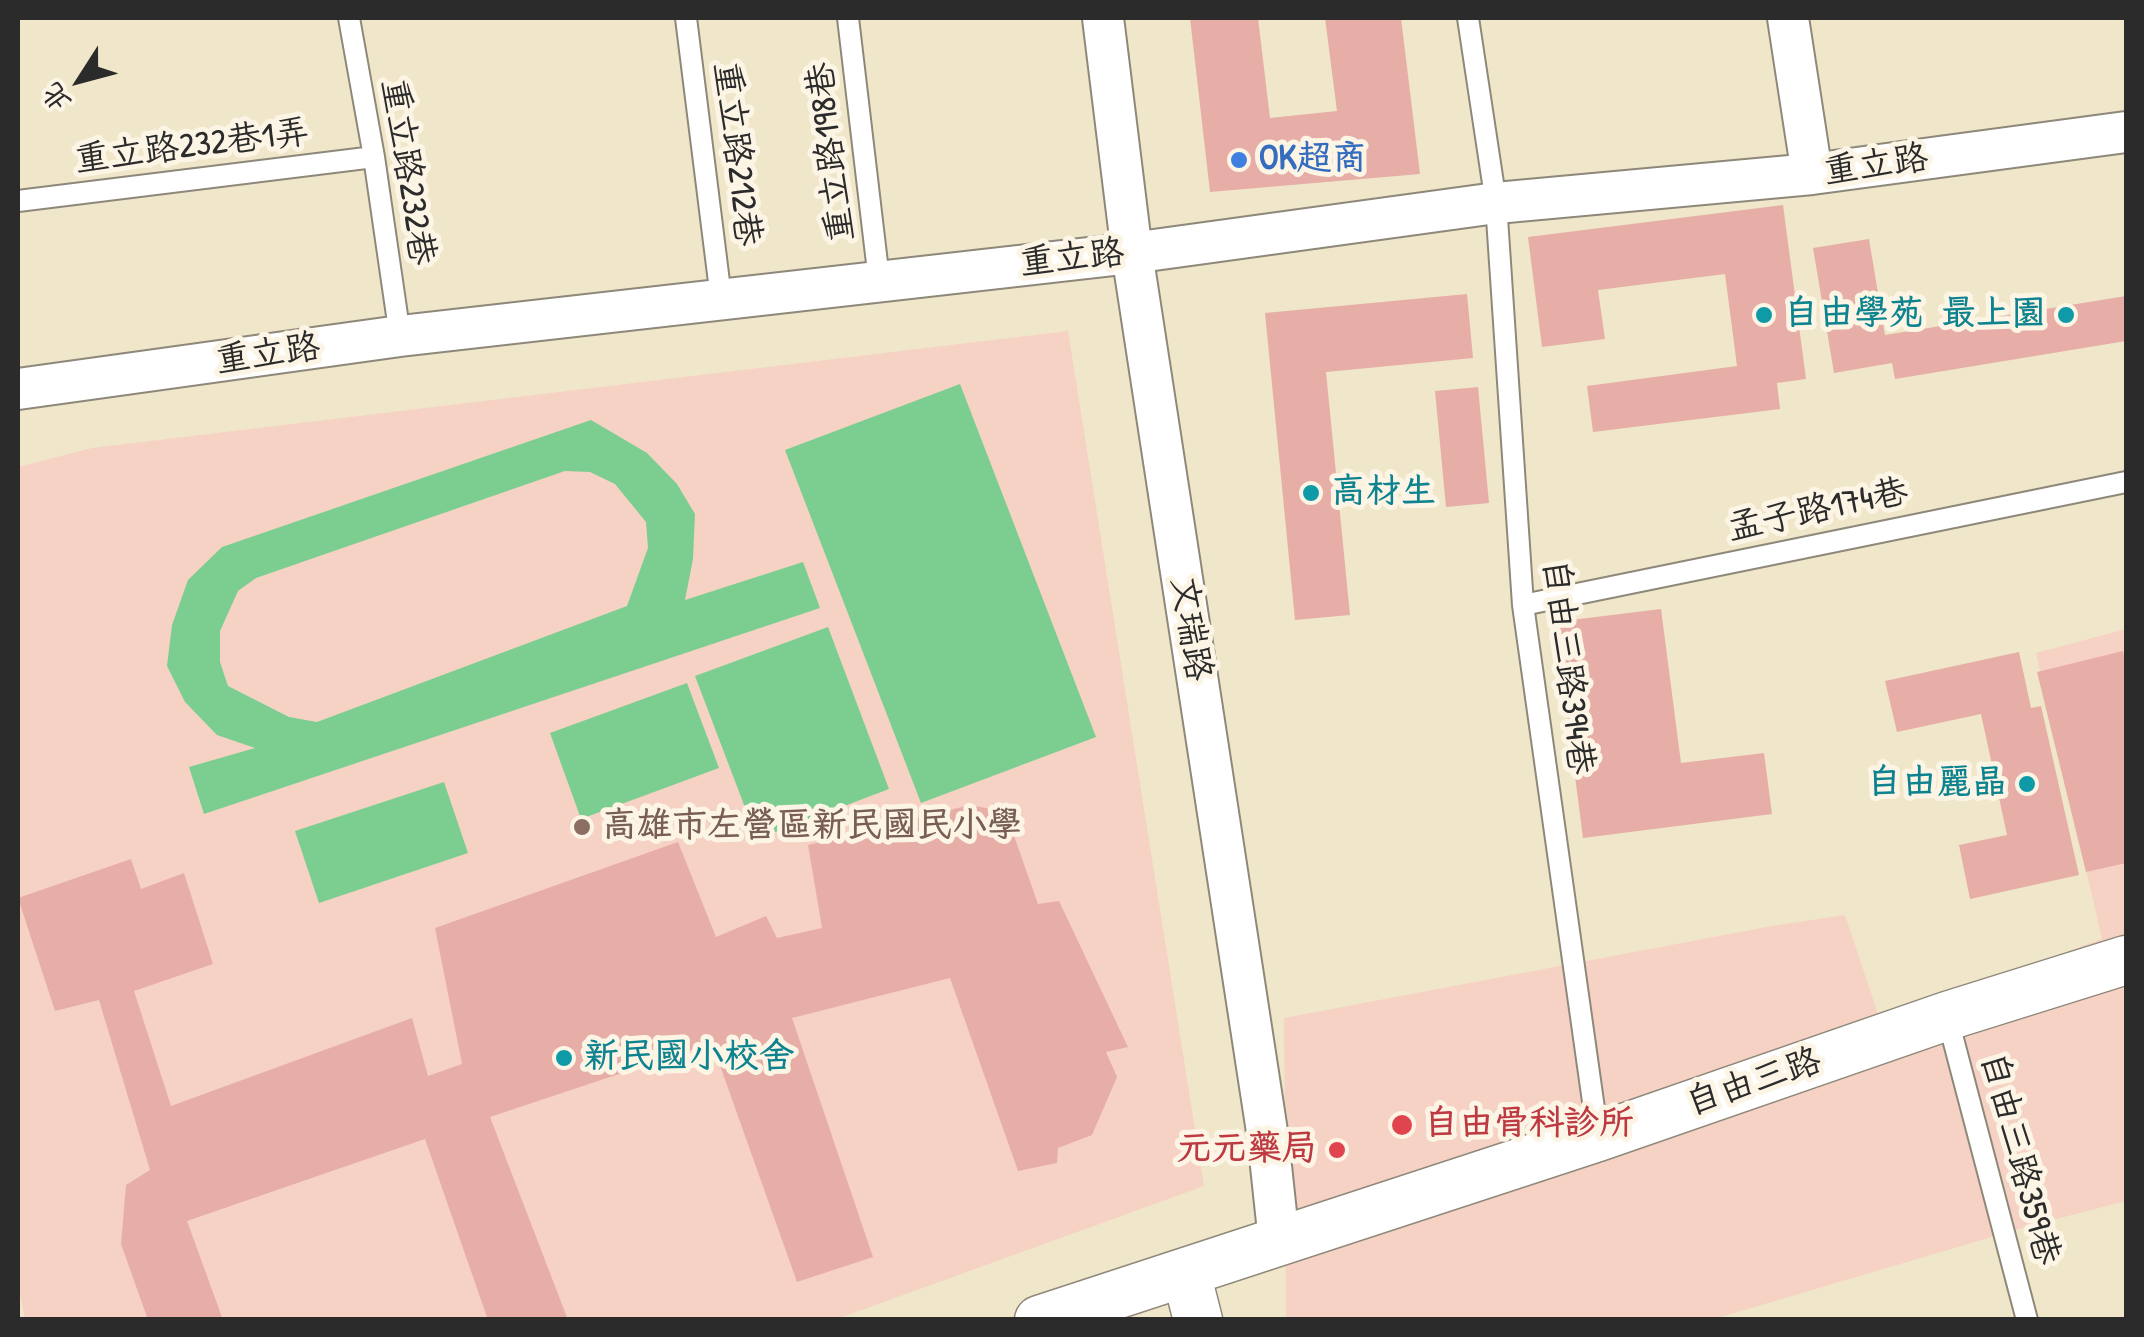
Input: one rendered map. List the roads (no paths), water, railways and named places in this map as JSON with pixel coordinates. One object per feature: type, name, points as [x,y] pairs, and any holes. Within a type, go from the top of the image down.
[{"type":"street","name":"文瑞路","points":[[1103,18],[1132,252],[1268,1138],[1279,1241]]},
{"type":"street","points":[[1788,18],[1812,174]]},
{"type":"street","name":"重立路","points":[[18,390],[400,336],[1132,252],[1496,203],[1812,174],[2126,132]]},
{"type":"street","name":"自由三路","points":[[1039,1320],[1598,1138],[1947,1016],[2126,960]]},
{"type":"street","points":[[1186,1273],[1198,1320]]},
{"type":"lane","name":"重立路232巷","points":[[349,18],[400,336]]},
{"type":"lane","name":"重立路212巷","points":[[686,18],[721,298]]},
{"type":"lane","name":"重立路198巷","points":[[848,18],[880,280]]},
{"type":"lane","name":"自由三路394巷","points":[[1468,18],[1496,203],[1523,605],[1598,1138]]},
{"type":"lane","name":"重立路232巷1弄","points":[[18,201],[374,157]]},
{"type":"lane","name":"孟子路174巷","points":[[1523,605],[2126,482]]},
{"type":"lane","name":"自由三路359巷","points":[[1947,1016],[2027,1320]]},
{"type":"place","name":"OK超商","points":[[1239,160]]},
{"type":"place","name":"自由學苑","points":[[1764,315]]},
{"type":"place","name":"最上園","points":[[2066,315]]},
{"type":"place","name":"高材生","points":[[1311,493]]},
{"type":"place","name":"自由麗晶","points":[[2027,784]]},
{"type":"place","name":"高雄市左營區新民國民小學","points":[[582,827]]},
{"type":"place","name":"新民國小校舍","points":[[564,1058]]},
{"type":"place","name":"自由骨科診所","points":[[1402,1125]]},
{"type":"place","name":"元元藥局","points":[[1337,1150]]}]
